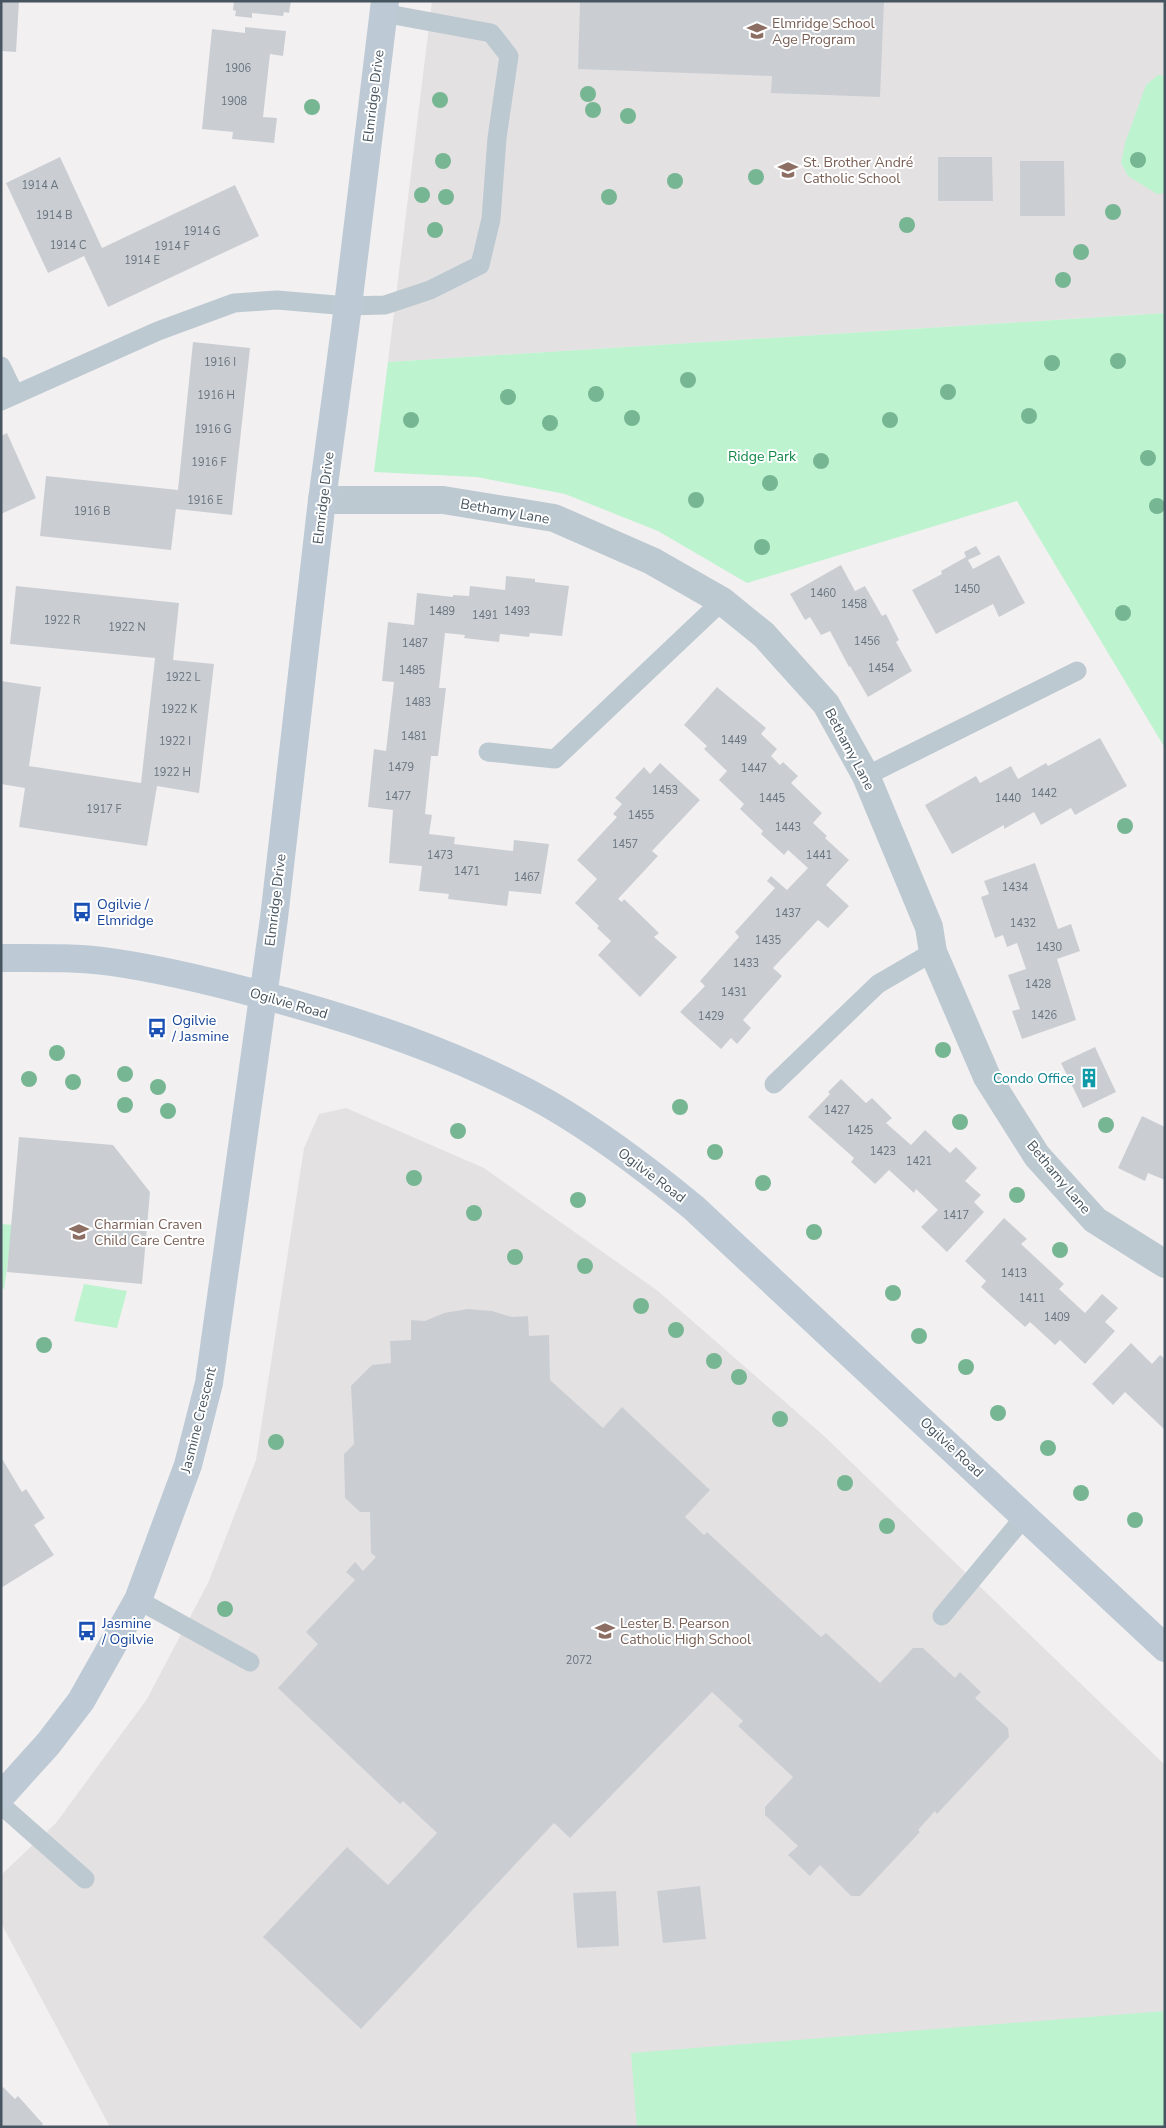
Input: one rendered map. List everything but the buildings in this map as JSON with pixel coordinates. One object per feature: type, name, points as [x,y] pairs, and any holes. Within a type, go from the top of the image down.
[{"type":"street","name":"Elmridge Drive","points":[[263,995],[274,918],[322,500],[348,306],[384,7]]},
{"type":"street","name":"Bethamy Lane","points":[[322,500],[443,500],[554,518],[652,561],[722,601],[764,635],[826,704],[866,776],[929,927],[934,952],[987,1077],[1037,1156],[1095,1220],[1165,1264]]},
{"type":"street","name":"Ogilvie Road","points":[[1,958],[51,958],[110,962],[213,982],[313,1008],[406,1039],[484,1071],[547,1104],[601,1138],[652,1174],[694,1208],[1165,1648]]},
{"type":"street","name":"Jasmine Crescent","points":[[1,1796],[48,1744],[81,1701],[138,1600],[188,1466],[210,1383],[263,995]]},
{"type":"lane","points":[[1,366],[8,398],[158,331],[234,303],[277,300],[348,306],[385,305],[430,290],[480,265],[491,219],[497,138],[509,56],[491,34],[384,7]]},
{"type":"lane","points":[[488,752],[554,760],[722,601]]},
{"type":"lane","points":[[866,776],[1077,671]]},
{"type":"lane","points":[[774,1084],[878,984],[934,952]]},
{"type":"lane","points":[[942,1616],[1025,1516]]},
{"type":"lane","points":[[138,1600],[250,1662]]},
{"type":"lane","points":[[1,1805],[85,1878]]},
{"type":"shaded area","name":"St. Brother André Catholic School","points":[[432,1],[1165,1],[1165,313],[388,362]]},
{"type":"shaded area","name":"Lester B. Pearson Catholic High School","points":[[346,1108],[484,1168],[658,1291],[824,1436],[1165,1765],[1165,2127],[110,2127],[1,1923],[1,1875],[56,1823],[147,1699],[208,1583],[256,1460],[304,1148],[319,1114]]},
{"type":"green space","points":[[1158,75],[1165,76],[1165,193],[1157,194],[1128,176],[1121,163],[1125,143],[1146,85]]},
{"type":"green space","name":"Ridge Park","points":[[1165,313],[1165,748],[1017,501],[747,583],[658,531],[565,494],[477,477],[374,472],[388,362]]},
{"type":"green space","points":[[1,1224],[13,1225],[4,1289],[1,1288]]},
{"type":"green space","points":[[84,1284],[127,1291],[117,1328],[74,1321]]},
{"type":"green space","points":[[1165,2011],[1165,2127],[637,2127],[631,2053]]},
{"type":"place","name":"Elmridge School Age Program","points":[[757,31]]},
{"type":"place","name":"St. Brother André Catholic School","points":[[788,170]]},
{"type":"place","name":"Ogilvie / Elmridge","points":[[82,912]]},
{"type":"place","name":"Ogilvie / Jasmine","points":[[157,1028]]},
{"type":"place","name":"Condo Office","points":[[1089,1078]]},
{"type":"place","name":"Charmian Craven Child Care Centre","points":[[79,1232]]},
{"type":"place","name":"Jasmine / Ogilvie","points":[[87,1631]]},
{"type":"place","name":"Lester B. Pearson Catholic High School","points":[[605,1631]]}]
